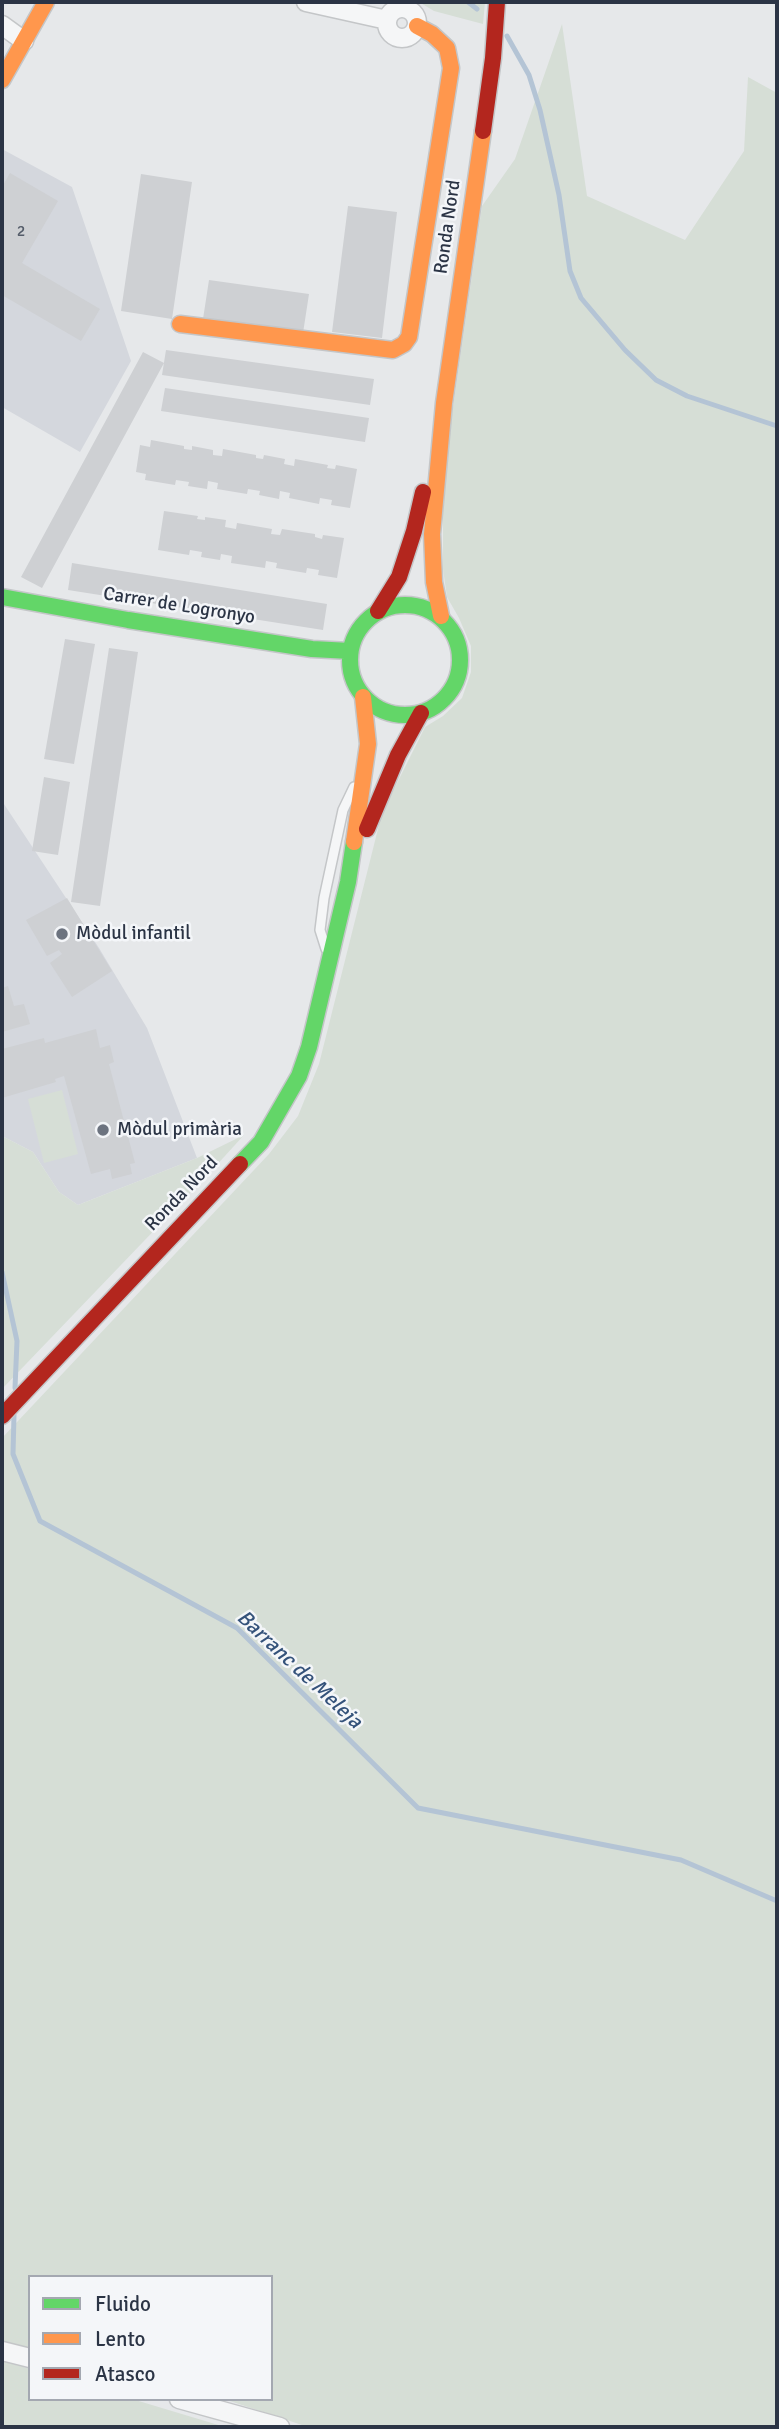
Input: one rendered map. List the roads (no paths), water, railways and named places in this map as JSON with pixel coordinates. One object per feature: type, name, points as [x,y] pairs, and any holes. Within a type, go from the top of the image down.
[{"type":"main road","points":[[2,80],[46,2]]},
{"type":"main road","name":"Ronda Nord","points":[[441,617],[434,582],[432,534],[444,403],[493,58],[497,2]]},
{"type":"main road","name":"Ronda Nord","points":[[493,58],[506,2]]},
{"type":"main road","points":[[180,324],[393,350],[410,337],[451,68],[447,48],[432,34],[417,26]]},
{"type":"main road","name":"Ronda Nord","points":[[378,611],[399,577],[414,531],[444,403]]},
{"type":"main road","name":"Carrer de Logronyo","points":[[2,597],[312,649],[350,651]]},
{"type":"main road","points":[[410,604],[427,608],[441,617],[452,629],[459,645],[461,662],[458,679],[449,694],[437,706],[406,716],[376,707],[363,697],[350,667],[350,651],[356,632],[367,619],[394,605],[410,604]]},
{"type":"main road","name":"Ronda Nord","points":[[2,1416],[244,1160],[276,1119],[299,1076],[306,1057],[348,882],[368,744],[363,697]]},
{"type":"main road","name":"Ronda Nord","points":[[348,882],[372,814],[398,755],[421,713]]},
{"type":"street","points":[[306,2],[387,20],[392,34],[399,38],[407,38],[417,26]]},
{"type":"street","points":[[2,25],[24,41]]},
{"type":"street","points":[[2,2351],[28,2358]]},
{"type":"street","points":[[186,2401],[281,2427]]},
{"type":"lane","points":[[330,957],[320,930],[324,898],[346,801],[365,767]]},
{"type":"waterway","points":[[468,2],[477,9]]},
{"type":"waterway","points":[[507,36],[529,75],[540,110],[559,195],[570,271],[581,298],[625,350],[656,380],[687,396],[777,426]]},
{"type":"waterway","name":"Barranc de Meleja","points":[[2,1272],[17,1341],[15,1388]]},
{"type":"waterway","name":"Barranc de Meleja","points":[[14,1415],[13,1454],[40,1521],[237,1628],[418,1808],[681,1860],[777,1901]]},
{"type":"place","name":"Mòdul infantil","points":[[62,934]]},
{"type":"place","name":"Mòdul primària","points":[[103,1130]]}]
